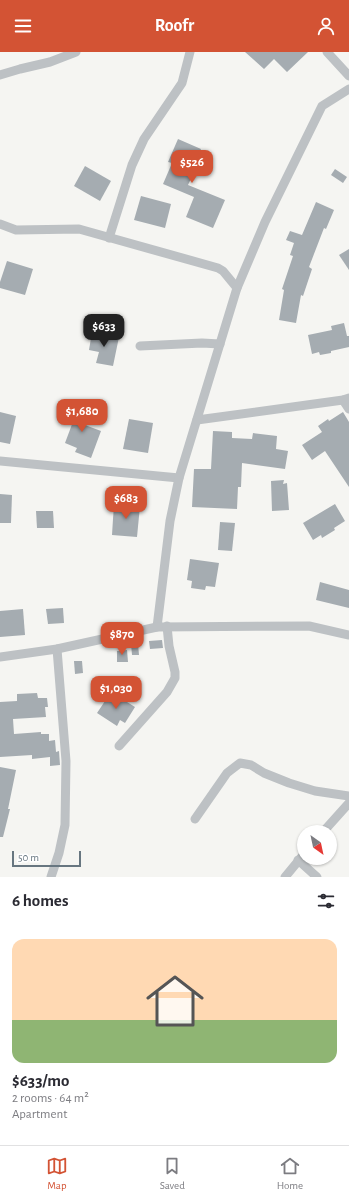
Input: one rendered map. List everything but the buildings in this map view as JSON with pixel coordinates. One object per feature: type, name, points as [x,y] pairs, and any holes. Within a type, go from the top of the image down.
[{"type":"street","points":[[0,75],[20,68],[50,62],[76,52]]},
{"type":"street","points":[[109,238],[132,165],[144,139],[182,83],[190,52]]},
{"type":"street","points":[[327,52],[349,76]]},
{"type":"street","points":[[157,627],[170,521],[179,478],[238,288],[265,222],[322,106],[349,88]]},
{"type":"street","points":[[0,224],[16,230],[79,229],[218,268],[223,271],[238,288]]},
{"type":"street","points":[[140,346],[202,343],[220,344]]},
{"type":"street","points":[[197,420],[346,399],[349,409]]},
{"type":"street","points":[[0,461],[179,478]]},
{"type":"street","points":[[119,746],[167,692],[175,678],[167,626]]},
{"type":"street","points":[[0,657],[57,649],[167,626],[309,626],[349,635]]},
{"type":"street","points":[[51,877],[60,853],[65,825],[66,760],[57,649]]},
{"type":"street","points":[[195,819],[227,773],[240,763],[250,765],[264,773],[289,783],[315,791],[349,796]]},
{"type":"street","points":[[329,825],[349,803]]},
{"type":"street","points":[[285,877],[297,862]]},
{"type":"street","points":[[307,865],[317,877]]}]
